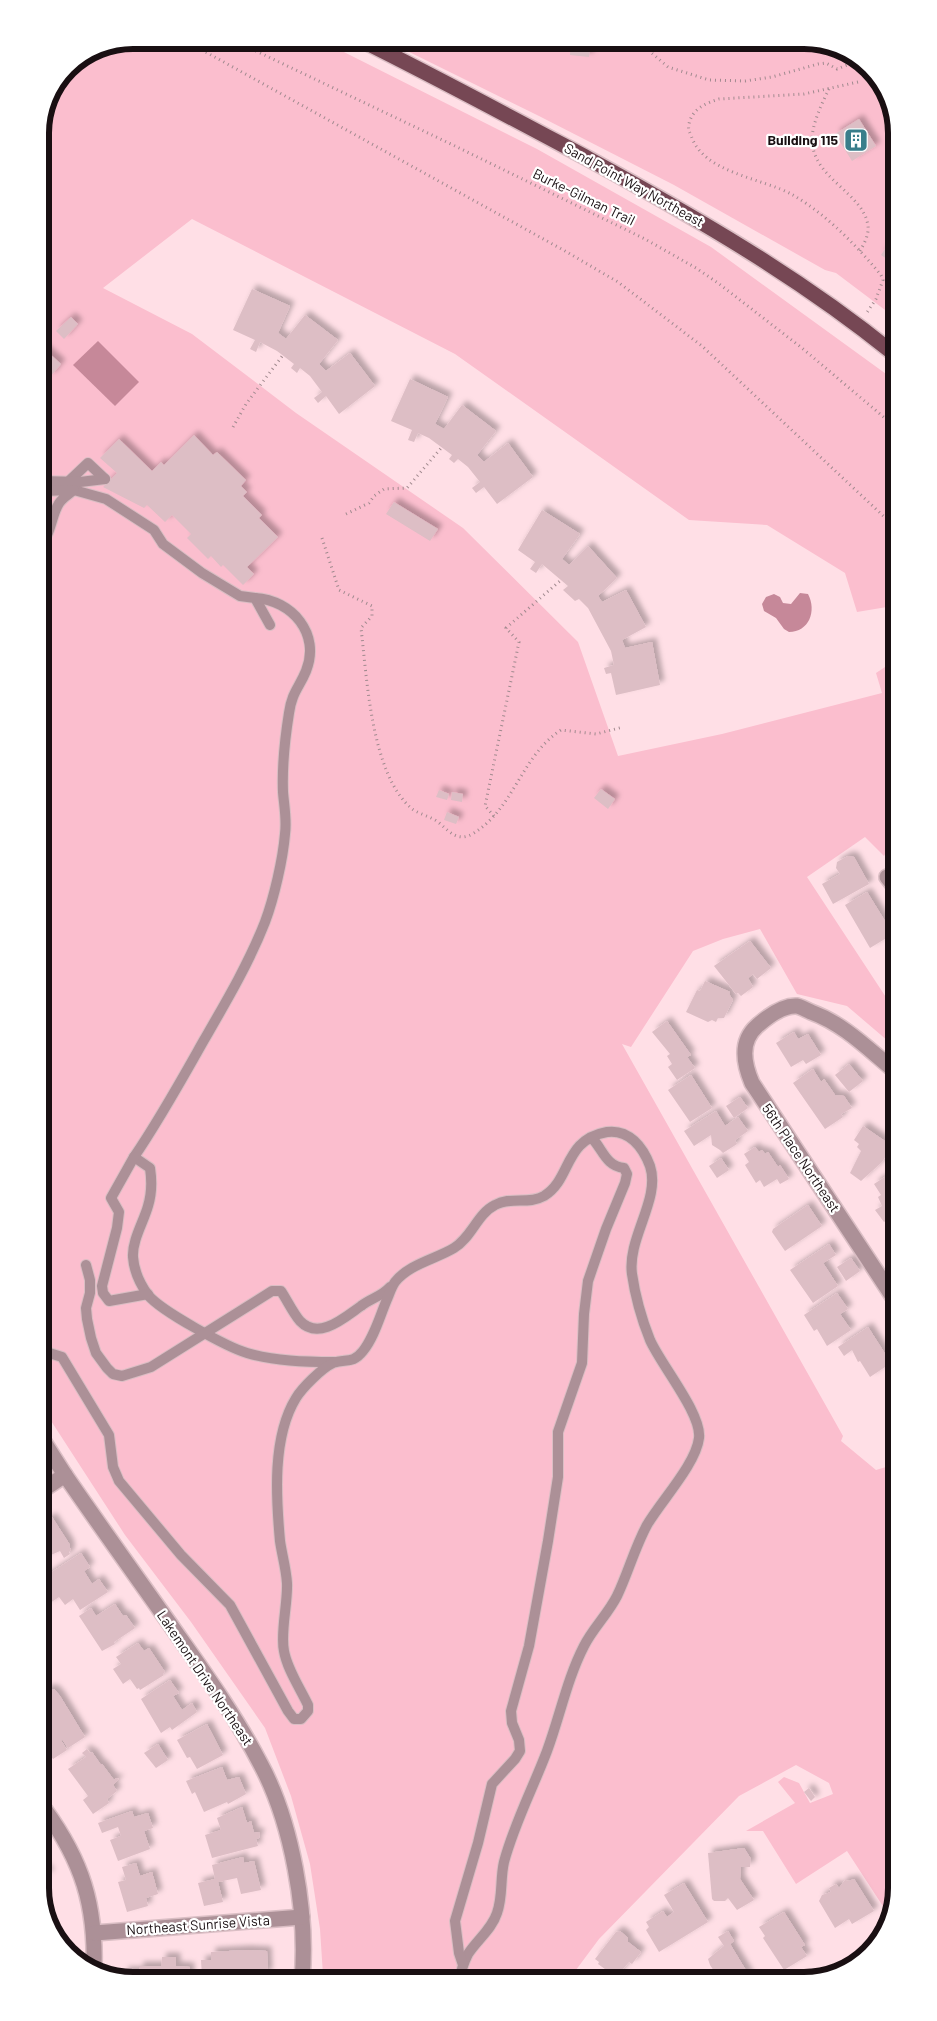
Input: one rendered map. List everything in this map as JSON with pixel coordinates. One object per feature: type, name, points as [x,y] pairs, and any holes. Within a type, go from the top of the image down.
[{"type":"main road","name":"Sand Point Way Northeast","points":[[379,49],[471,95],[674,205],[774,267],[859,325],[888,349]]},
{"type":"street","name":"56th Place Northeast","points":[[888,1065],[847,1030],[820,1015],[796,1006],[771,1014],[752,1030],[744,1049],[744,1064],[752,1083],[888,1289]]},
{"type":"street","name":"Lakemont Drive Northeast","points":[[49,1450],[224,1701],[261,1764],[286,1830],[294,1861],[302,1917],[304,1972]]},
{"type":"street","points":[[49,1486],[65,1475]]},
{"type":"street","points":[[49,1816],[70,1849],[80,1870],[91,1907],[94,1933],[94,1962]]},
{"type":"street","name":"Northeast Sunrise Vista","points":[[94,1933],[302,1917]]},
{"type":"lane","points":[[49,482],[72,485],[106,499],[154,530],[163,544],[202,573],[240,596],[275,602],[286,607],[298,616],[307,633],[310,649],[306,671],[292,695],[288,714],[283,766],[286,832],[265,921],[232,990],[182,1080],[111,1198],[119,1212],[102,1293],[109,1301],[148,1294]]},
{"type":"lane","points":[[49,490],[72,485]]},
{"type":"lane","points":[[49,529],[56,507],[72,485]]},
{"type":"lane","points":[[255,598],[270,625]]},
{"type":"lane","points":[[86,1265],[90,1286],[86,1308],[91,1338],[96,1353],[106,1368],[113,1374],[122,1376],[150,1367],[272,1291],[282,1291],[301,1322],[313,1328],[330,1327],[363,1304],[382,1295],[396,1281],[423,1263],[457,1247],[468,1236],[489,1208],[499,1202],[512,1199],[523,1201],[536,1200],[549,1193],[559,1182],[572,1154],[581,1144],[606,1132],[623,1132],[633,1139],[642,1151],[651,1170],[652,1187],[634,1247],[631,1269],[650,1340],[672,1380],[692,1410],[698,1425],[699,1439],[694,1456],[644,1530],[616,1599],[586,1642],[505,1859],[501,1876],[498,1911],[492,1924],[468,1954],[462,1972]]},
{"type":"lane","points":[[463,1966],[459,1953],[456,1921],[492,1784],[520,1751],[519,1740],[512,1723],[511,1711],[528,1646],[548,1541],[558,1477],[559,1426],[582,1363],[584,1314],[588,1281],[606,1229],[626,1183],[627,1174],[624,1168],[614,1167],[605,1158],[600,1147],[592,1138]]},
{"type":"lane","points":[[134,1157],[150,1168],[152,1186],[132,1255],[136,1275],[148,1294],[171,1313],[205,1333],[245,1352],[267,1358],[312,1362],[349,1361],[360,1355],[369,1340],[396,1281]]},
{"type":"lane","points":[[49,1352],[62,1357],[74,1374],[109,1435],[113,1467],[119,1480],[181,1555],[230,1605],[279,1696],[294,1719],[301,1718],[308,1711],[308,1706],[283,1650],[287,1576],[281,1545],[278,1458],[285,1425],[296,1397],[320,1371],[334,1362]]},
{"type":"path","points":[[200,49],[548,241],[618,282],[702,346],[888,520]]},
{"type":"path","name":"Burke-Gilman Trail","points":[[252,49],[645,239],[696,268],[802,348],[888,421]]},
{"type":"path","points":[[647,49],[668,67],[709,80],[745,81],[772,77],[818,64],[826,64],[837,69],[847,64]]},
{"type":"path","points":[[858,82],[804,94],[719,99],[706,103],[698,109],[691,118],[688,127],[697,150],[707,158],[732,171],[793,195],[824,218],[881,275],[883,280],[876,299],[859,325]]},
{"type":"path","points":[[829,89],[819,110],[812,140],[818,163],[859,206],[866,217],[868,227],[866,240],[860,252]]},
{"type":"path","points":[[234,427],[246,404],[283,355]]},
{"type":"path","points":[[346,514],[368,503],[374,496],[384,490],[409,486],[442,447]]},
{"type":"path","points":[[322,538],[339,590],[372,606],[372,616],[361,628],[370,715],[388,774],[399,793],[412,809],[429,816],[456,836],[463,838],[473,834],[494,816],[512,793],[535,753],[546,739],[561,730],[596,734],[624,727]]},
{"type":"path","points":[[494,816],[485,806],[519,642],[506,628],[561,580]]},
{"type":"shaded area","points":[[338,49],[537,149],[711,247],[888,375],[888,607],[857,612],[845,573],[767,525],[689,520],[455,354],[192,219],[103,288],[192,334],[296,413],[463,528],[578,642],[618,756],[722,734],[882,693],[876,673],[888,665],[888,848],[884,856],[865,837],[807,877],[888,1000],[888,1041],[847,1006],[797,994],[760,929],[723,939],[693,951],[631,1047],[622,1044],[843,1436],[841,1441],[876,1470],[888,1466],[888,1899],[885,1910],[847,1851],[796,1884],[763,1831],[746,1831],[795,1803],[778,1782],[784,1777],[799,1783],[810,1803],[833,1794],[829,1783],[796,1765],[739,1796],[599,1939],[574,1972],[323,1972],[320,1929],[310,1864],[291,1796],[265,1728],[191,1622],[125,1535],[49,1418],[49,127],[57,96],[73,73],[86,63],[116,50]]},
{"type":"shaded area","points":[[403,49],[810,49],[821,50],[841,57],[864,73],[871,82],[884,106],[888,122],[888,312],[836,273],[825,270],[674,185]]},
{"type":"shaded area","points":[[98,341],[139,382],[115,406],[73,365]]},
{"type":"shaded area","points":[[800,593],[808,594],[812,607],[811,613],[802,628],[789,632],[784,629],[776,618],[764,611],[762,604],[766,597],[774,594],[780,597],[783,603],[791,604]]},
{"type":"building","points":[[570,49],[590,49],[589,57],[570,55]]},
{"type":"building","points":[[883,103],[886,116],[880,105]]},
{"type":"building","name":"Building 115","points":[[859,119],[876,146],[852,161],[835,134]]},
{"type":"building","points":[[885,249],[888,251],[888,260],[881,255]]},
{"type":"building","points":[[252,289],[290,306],[278,333],[286,339],[305,315],[338,340],[319,364],[326,371],[350,353],[375,386],[339,414],[326,396],[318,403],[314,398],[322,392],[310,376],[300,368],[297,373],[291,368],[294,364],[277,351],[260,342],[256,352],[250,349],[255,340],[233,330]]},
{"type":"building","points":[[71,317],[78,324],[64,339],[56,331]]},
{"type":"building","points":[[49,353],[61,364],[49,376]]},
{"type":"building","points":[[410,379],[448,397],[435,424],[444,429],[462,405],[496,431],[477,455],[484,462],[508,443],[533,477],[497,504],[484,487],[476,493],[472,488],[480,482],[468,467],[458,459],[454,463],[449,459],[452,455],[429,438],[418,433],[414,442],[408,440],[412,430],[391,421]]},
{"type":"building","points":[[194,435],[213,455],[217,452],[246,480],[241,486],[247,492],[243,496],[262,515],[259,518],[278,537],[247,567],[254,574],[243,585],[211,556],[208,559],[187,538],[191,534],[172,515],[165,522],[147,505],[144,508],[103,487],[117,473],[100,458],[119,439],[152,471],[161,462],[164,465]]},
{"type":"building","points":[[394,502],[438,529],[430,541],[386,514]]},
{"type":"building","points":[[542,510],[580,534],[562,559],[569,565],[588,546],[617,578],[598,596],[602,602],[626,590],[646,627],[622,640],[625,648],[652,642],[660,685],[616,695],[611,673],[606,674],[604,668],[614,665],[611,651],[588,608],[579,599],[575,601],[563,590],[568,586],[542,564],[536,573],[530,569],[535,562],[518,550]]},
{"type":"building","points":[[601,789],[615,799],[608,809],[594,798]]},
{"type":"building","points":[[439,790],[449,794],[447,800],[436,797]]},
{"type":"building","points":[[452,792],[463,794],[462,802],[451,800]]},
{"type":"building","points":[[447,812],[459,817],[456,824],[444,820]]},
{"type":"building","points":[[848,856],[854,857],[869,884],[833,904],[822,884],[840,874],[836,868],[837,862]]},
{"type":"building","points":[[867,892],[888,926],[888,937],[870,948],[845,905]]},
{"type":"building","points":[[750,941],[771,968],[757,979],[753,974],[748,978],[753,987],[741,996],[738,993],[736,994],[714,966]]},
{"type":"building","points":[[705,981],[730,992],[729,994],[733,1000],[724,1018],[718,1018],[716,1022],[712,1020],[708,1022],[686,1012],[697,990],[700,991]]},
{"type":"building","points":[[667,1021],[691,1055],[687,1057],[695,1068],[677,1080],[668,1067],[672,1064],[667,1056],[670,1054],[652,1032]]},
{"type":"building","points":[[794,1032],[798,1039],[808,1034],[821,1055],[806,1064],[803,1060],[791,1067],[776,1043]]},
{"type":"building","points":[[849,1064],[863,1081],[849,1092],[835,1075]]},
{"type":"building","points":[[813,1069],[821,1082],[824,1079],[835,1095],[844,1096],[852,1108],[841,1114],[843,1117],[825,1129],[793,1083]]},
{"type":"building","points":[[691,1075],[712,1108],[690,1122],[668,1090]]},
{"type":"building","points":[[740,1097],[748,1108],[734,1118],[726,1106]]},
{"type":"building","points":[[716,1111],[725,1126],[738,1117],[748,1131],[735,1140],[737,1144],[723,1153],[712,1145],[711,1135],[694,1146],[684,1131]]},
{"type":"building","points":[[863,1126],[888,1143],[888,1152],[882,1162],[861,1181],[850,1173],[861,1151],[857,1147],[859,1144],[854,1140]]},
{"type":"building","points":[[755,1147],[759,1152],[762,1150],[765,1154],[768,1152],[789,1179],[780,1184],[777,1179],[764,1187],[760,1180],[756,1183],[745,1165],[749,1162],[744,1154]]},
{"type":"building","points":[[721,1158],[729,1170],[717,1178],[709,1166]]},
{"type":"building","points":[[888,1175],[888,1219],[884,1222],[875,1210],[882,1206],[878,1197],[881,1195],[874,1184]]},
{"type":"building","points":[[808,1205],[822,1226],[785,1251],[772,1232],[773,1229]]},
{"type":"building","points":[[829,1244],[836,1255],[823,1263],[838,1286],[813,1303],[790,1270]]},
{"type":"building","points":[[851,1258],[860,1271],[846,1281],[837,1267]]},
{"type":"building","points":[[837,1293],[848,1309],[840,1314],[851,1330],[827,1346],[817,1329],[814,1331],[804,1315]]},
{"type":"building","points":[[868,1327],[888,1358],[888,1365],[870,1377],[860,1361],[858,1362],[852,1350],[844,1356],[838,1347]]},
{"type":"building","points":[[52,1517],[70,1545],[70,1554],[64,1558],[60,1551],[49,1556],[49,1519]]},
{"type":"building","points":[[81,1553],[90,1567],[84,1571],[92,1584],[99,1579],[108,1592],[80,1610],[73,1599],[65,1605],[59,1597],[49,1604],[49,1574]]},
{"type":"building","points":[[115,1604],[123,1616],[126,1615],[135,1628],[114,1642],[115,1644],[102,1651],[79,1616],[91,1608],[96,1616]]},
{"type":"building","points":[[138,1643],[144,1651],[149,1648],[165,1672],[164,1675],[140,1690],[139,1688],[137,1689],[130,1679],[123,1684],[113,1669],[121,1664],[116,1657]]},
{"type":"building","points":[[170,1680],[179,1693],[173,1696],[182,1710],[192,1703],[197,1712],[172,1730],[170,1727],[161,1733],[141,1699]]},
{"type":"building","points":[[49,1689],[54,1689],[60,1696],[85,1737],[68,1748],[62,1739],[67,1750],[53,1759],[49,1753]]},
{"type":"building","points":[[207,1724],[223,1755],[197,1769],[190,1757],[187,1758],[177,1740]]},
{"type":"building","points":[[158,1744],[168,1760],[156,1768],[144,1753]]},
{"type":"building","points":[[87,1749],[90,1753],[92,1752],[114,1780],[116,1778],[119,1779],[113,1785],[117,1791],[107,1799],[109,1803],[93,1814],[83,1800],[88,1796],[68,1769],[86,1757],[82,1753]]},
{"type":"building","points":[[222,1767],[227,1780],[239,1777],[246,1794],[228,1804],[227,1802],[204,1812],[195,1792],[192,1794],[186,1781]]},
{"type":"building","points":[[809,1788],[815,1797],[811,1801],[804,1792]]},
{"type":"building","points":[[242,1807],[247,1823],[251,1821],[254,1833],[260,1833],[259,1838],[256,1839],[258,1846],[212,1858],[205,1835],[221,1830],[217,1818]]},
{"type":"building","points":[[132,1811],[134,1817],[148,1813],[153,1828],[144,1831],[150,1849],[118,1861],[110,1840],[121,1836],[118,1827],[102,1833],[98,1823]]},
{"type":"building","points":[[744,1848],[751,1859],[750,1867],[741,1867],[740,1879],[754,1900],[737,1910],[728,1898],[725,1901],[714,1901],[712,1899],[708,1853]]},
{"type":"building","points":[[243,1857],[244,1863],[254,1861],[261,1890],[241,1894],[237,1878],[218,1882],[223,1902],[204,1906],[198,1883],[215,1879],[212,1865]]},
{"type":"building","points":[[136,1863],[140,1876],[152,1872],[158,1894],[146,1898],[148,1906],[127,1912],[118,1882],[126,1880],[122,1867]]},
{"type":"building","points":[[854,1879],[874,1911],[852,1924],[849,1919],[835,1928],[819,1901],[822,1895],[831,1892],[829,1888],[836,1884],[839,1888],[845,1880]]},
{"type":"building","points":[[684,1883],[708,1922],[659,1952],[646,1930],[649,1927],[646,1922],[663,1911],[667,1917],[674,1912],[664,1895]]},
{"type":"building","points":[[784,1912],[805,1945],[801,1947],[807,1956],[784,1970],[763,1938],[765,1936],[759,1927]]},
{"type":"building","points":[[620,1931],[628,1938],[628,1942],[641,1952],[632,1964],[629,1962],[620,1972],[609,1972],[598,1964],[599,1962],[595,1959],[616,1932]]},
{"type":"building","points":[[728,1931],[734,1941],[730,1944],[747,1972],[715,1972],[708,1959],[724,1946],[718,1937]]},
{"type":"building","points":[[267,1951],[268,1972],[202,1972],[201,1960],[211,1960],[211,1952]]},
{"type":"building","points":[[162,1957],[176,1957],[176,1966],[190,1967],[190,1972],[124,1972],[139,1971],[139,1966],[161,1966]]},
{"type":"place","name":"Building 115","points":[[856,140]]}]
